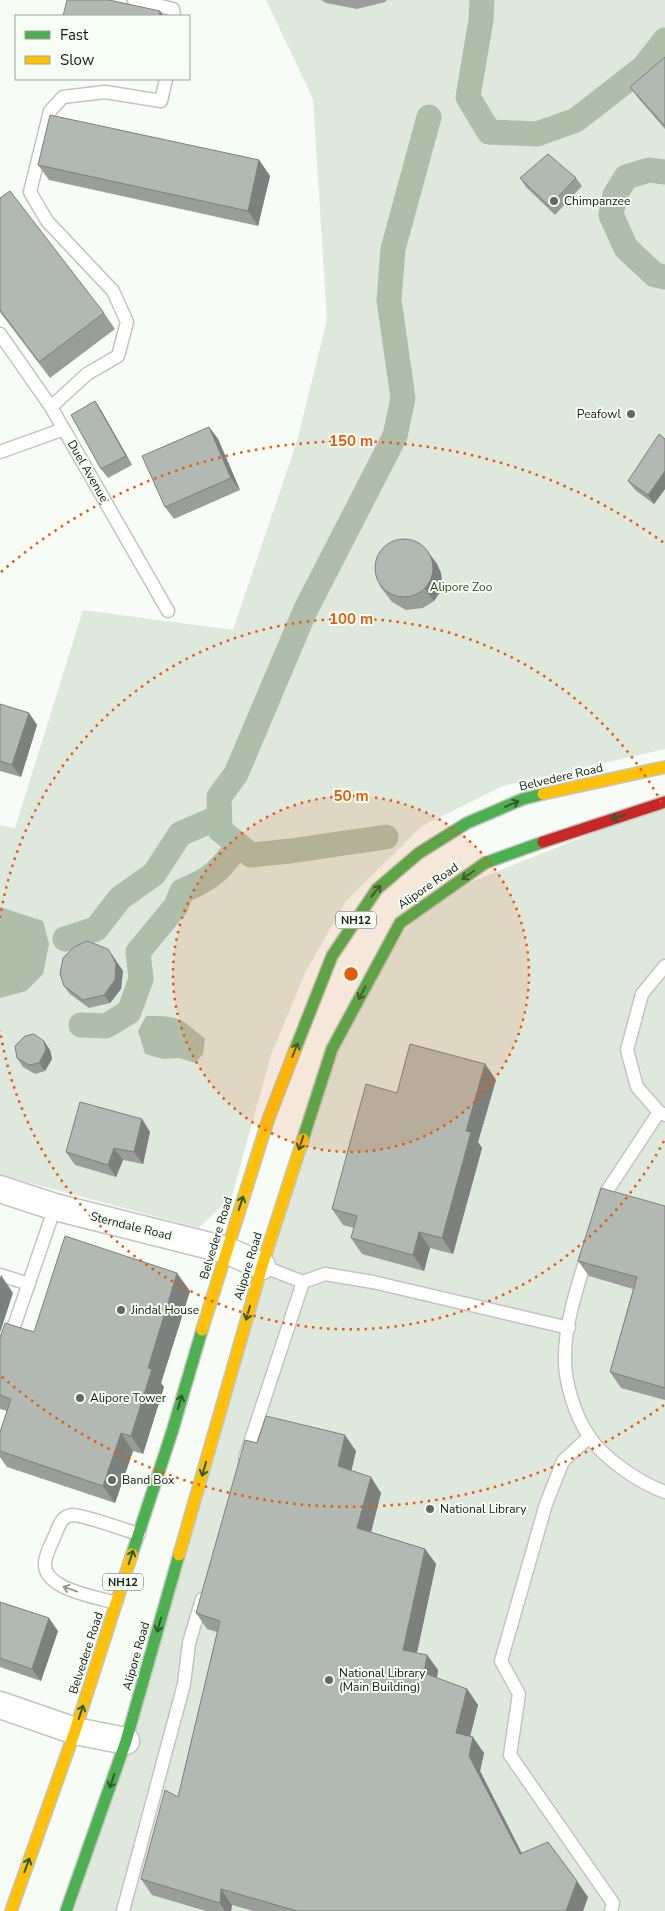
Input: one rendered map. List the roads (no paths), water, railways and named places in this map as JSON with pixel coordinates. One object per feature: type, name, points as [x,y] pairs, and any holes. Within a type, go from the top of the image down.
[{"type":"highway","name":"Belvedere Road","points":[[11,1911],[75,1731],[172,1432],[226,1250],[268,1120],[332,956],[377,888],[419,853],[467,823],[523,799],[665,767]]},
{"type":"highway","name":"Alipore Road","points":[[66,1911],[126,1741],[262,1266],[332,1049],[400,923],[484,863],[665,802]]},
{"type":"street","name":"Sterndale Road","points":[[0,1189],[55,1207],[226,1250],[262,1266]]},
{"type":"street","points":[[0,1706],[75,1731],[126,1741]]},
{"type":"lane","points":[[134,0],[173,9],[174,15]]},
{"type":"lane","points":[[51,407],[87,374],[118,356],[127,322],[114,291],[47,221],[30,192],[50,111],[63,97],[106,92],[161,101],[166,80]]},
{"type":"lane","name":"Duel Avenue","points":[[0,334],[51,407],[168,611]]},
{"type":"lane","points":[[0,452],[64,429]]},
{"type":"lane","points":[[599,1218],[607,1191],[662,1113],[637,1087],[627,1050],[642,994],[665,966]]},
{"type":"lane","points":[[0,1367],[55,1207]]},
{"type":"lane","points":[[591,1244],[574,1298],[569,1328],[565,1356],[568,1387],[589,1437],[611,1460],[650,1486],[665,1492]]},
{"type":"lane","points":[[262,1266],[303,1282],[325,1274],[373,1282],[569,1328]]},
{"type":"lane","points":[[0,1275],[29,1284]]},
{"type":"lane","points":[[240,1474],[303,1282]]},
{"type":"lane","points":[[589,1437],[563,1461],[546,1504],[501,1661],[519,1694],[510,1755],[613,1903],[611,1911]]},
{"type":"lane","points":[[116,1602],[57,1584],[46,1572],[45,1564],[49,1552],[60,1521],[66,1516],[78,1516],[139,1534]]},
{"type":"lane","points":[[123,1911],[184,1684],[189,1643],[206,1587]]},
{"type":"waterway","points":[[482,0],[481,20],[468,97],[489,132],[537,134],[576,120],[644,67],[665,40]]},
{"type":"waterway","points":[[386,837],[251,855],[220,830],[219,797],[236,774],[305,611],[395,436],[403,398],[389,300],[393,249],[429,117]]},
{"type":"waterway","points":[[665,172],[649,170],[626,177],[615,195],[611,215],[626,248],[655,275],[665,277]]},
{"type":"waterway","points":[[65,939],[96,929],[120,898],[154,874],[180,834],[219,817]]},
{"type":"waterway","points":[[81,1025],[106,1026],[129,1012],[141,979],[138,952],[176,906],[182,891],[208,878],[220,868],[238,845]]},
{"type":"place","name":"Chimpanzee","points":[[554,201]]},
{"type":"place","name":"Peafowl","points":[[631,414]]},
{"type":"place","name":"Jindal House","points":[[121,1310]]},
{"type":"place","name":"Alipore Tower","points":[[80,1398]]},
{"type":"place","name":"Band Box","points":[[112,1480]]},
{"type":"place","name":"National Library","points":[[430,1509]]},
{"type":"place","name":"National Library (Main Building)","points":[[329,1680]]},
{"type":"park label","name":"Alipore Zoo","points":[[461,587]]}]
